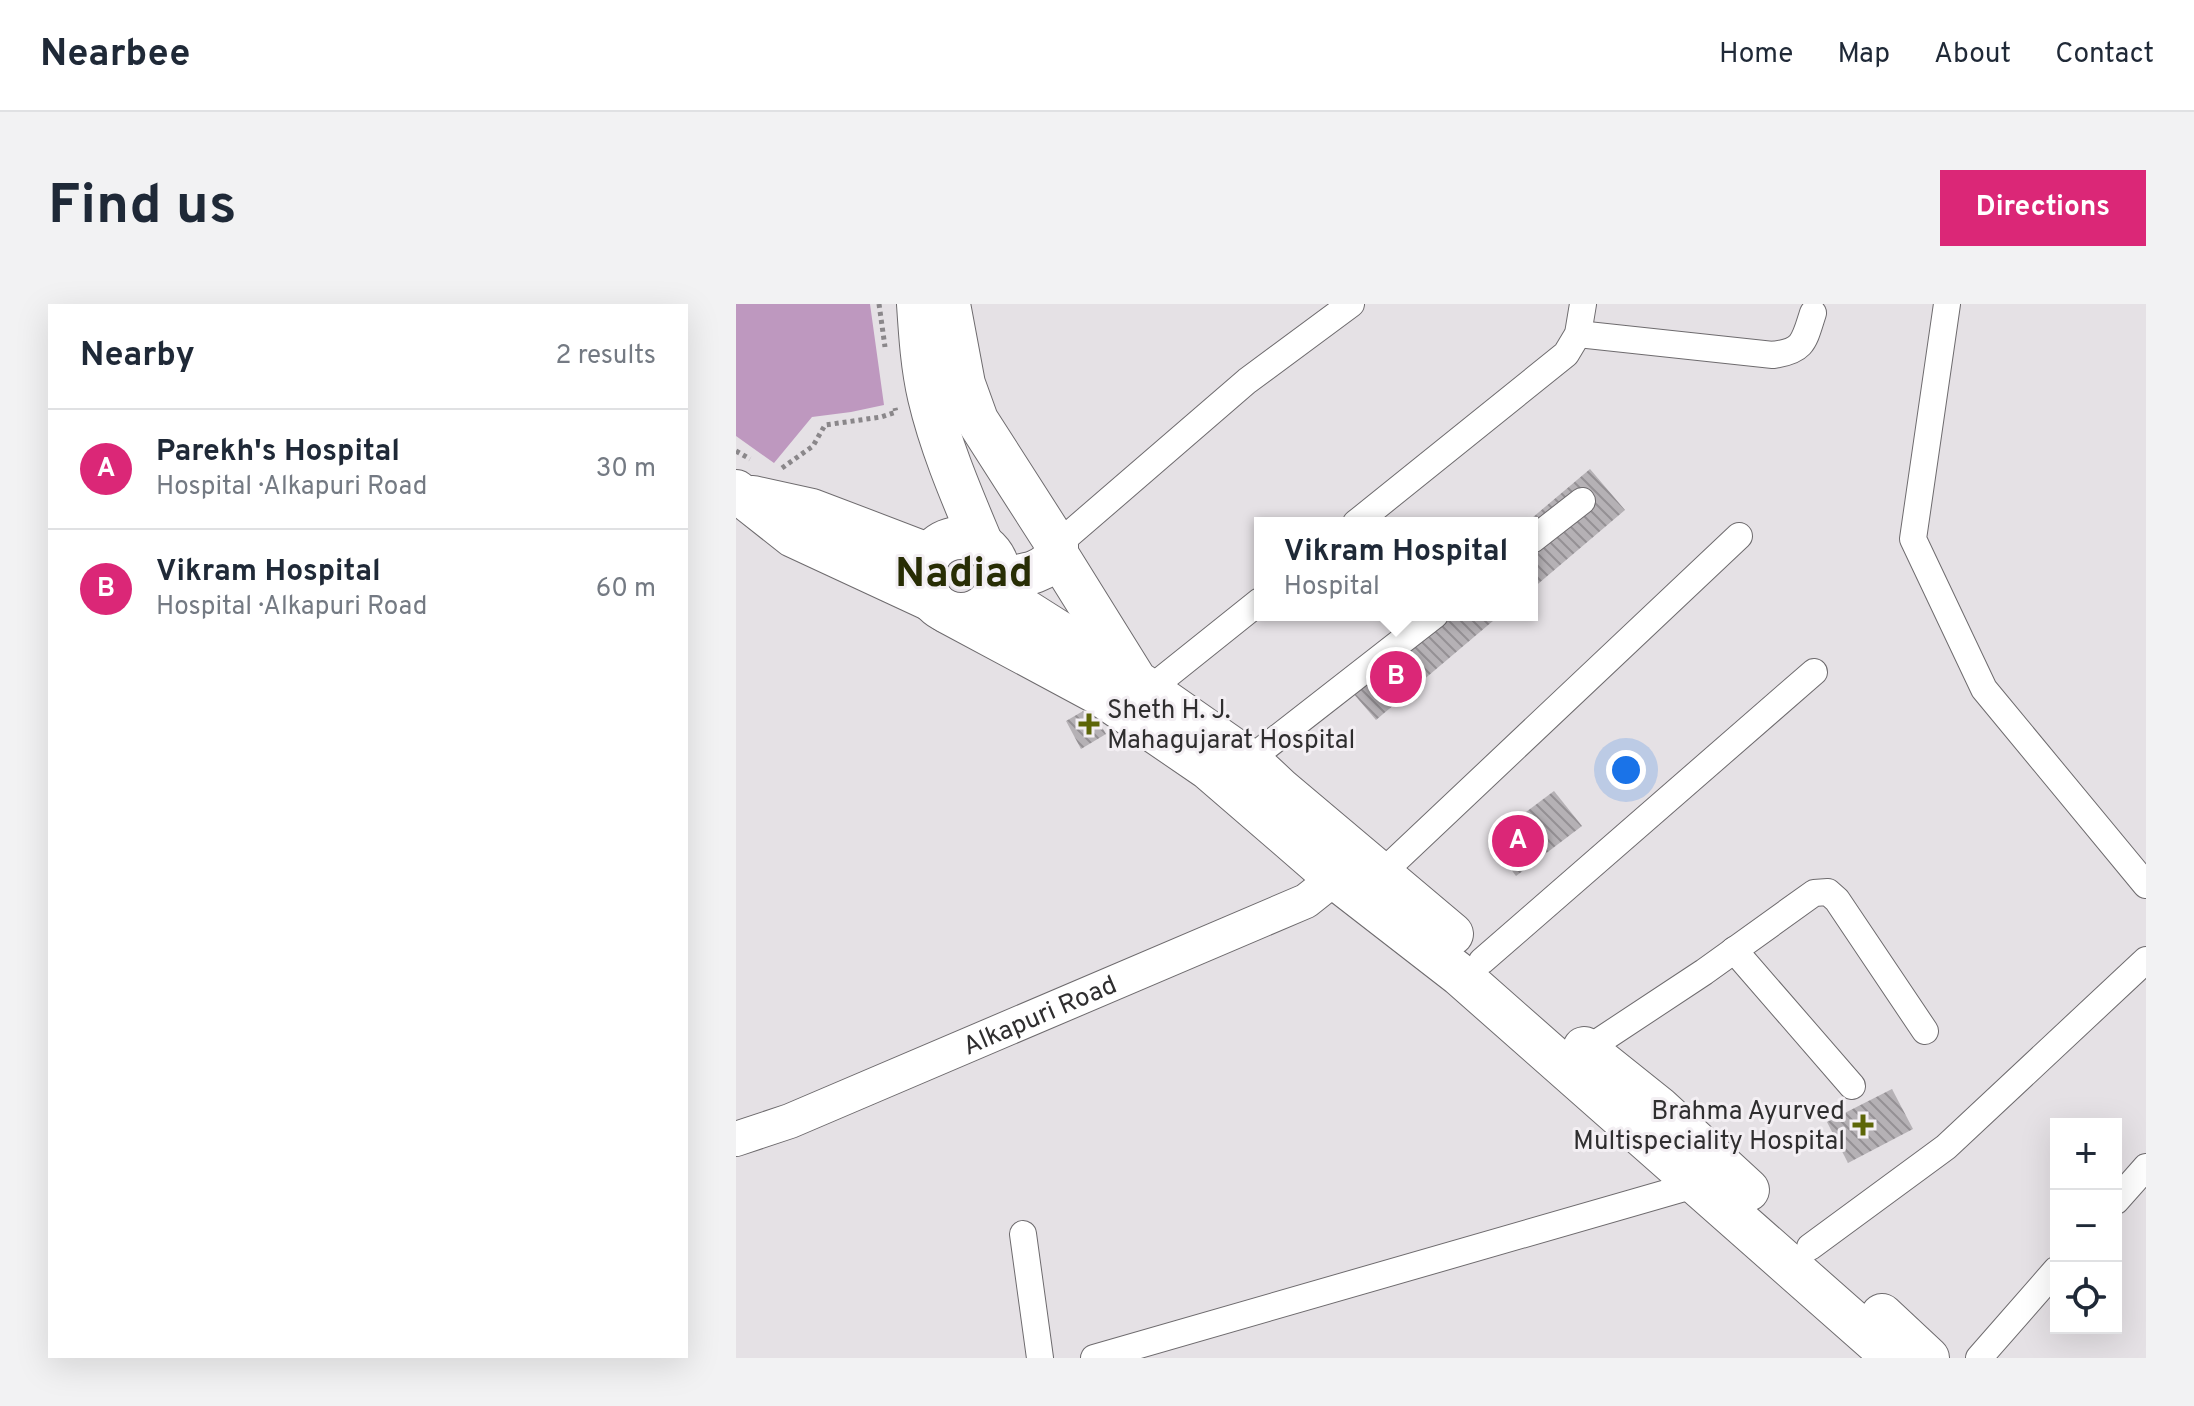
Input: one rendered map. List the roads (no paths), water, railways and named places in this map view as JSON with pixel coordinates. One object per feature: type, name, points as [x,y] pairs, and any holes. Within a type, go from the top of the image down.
[{"type":"main road","points":[[918,304],[928,395],[945,455],[993,571],[982,608],[971,613],[940,606],[924,586],[923,574],[930,555],[941,544],[964,538],[993,571],[1143,685],[1249,760],[1586,1050],[1659,1108],[1928,1358]]},
{"type":"main road","points":[[949,304],[964,384],[977,420],[1143,685]]},
{"type":"main road","points":[[754,481],[812,510],[930,555]]},
{"type":"main road","points":[[754,481],[793,536],[940,606],[1098,693],[1209,769],[1335,878],[1460,975],[1894,1358]]},
{"type":"main road","points":[[993,571],[1033,574],[1052,562],[1057,550]]},
{"type":"street","points":[[1057,550],[1247,381],[1351,304]]},
{"type":"street","points":[[1363,517],[1566,354],[1578,334],[1583,304]]},
{"type":"street","points":[[1947,304],[1913,539],[1984,689],[2146,885]]},
{"type":"street","points":[[1578,334],[1773,355],[1790,353],[1803,343],[1813,313]]},
{"type":"street","points":[[1538,535],[1582,501]]},
{"type":"street","points":[[1381,874],[1739,536]]},
{"type":"street","points":[[1143,685],[1254,605]]},
{"type":"street","points":[[1249,760],[1427,621]]},
{"type":"street","points":[[1482,961],[1814,672]]},
{"type":"street","name":"Alkapuri Road","points":[[736,1139],[790,1121],[1199,949],[1306,901],[1335,878]]},
{"type":"street","points":[[1586,1050],[1814,893],[1828,892],[1837,900],[1925,1031]]},
{"type":"street","points":[[1734,950],[1852,1086]]},
{"type":"street","points":[[1810,1247],[1946,1147],[2146,960]]},
{"type":"street","points":[[2122,1194],[2146,1167]]},
{"type":"street","points":[[1094,1358],[1698,1184]]},
{"type":"street","points":[[1023,1234],[1040,1358]]},
{"type":"street","points":[[1979,1358],[2050,1277]]},
{"type":"place","name":"Vikram Hospital","points":[[1396,677]]},
{"type":"place","name":"Sheth H. J. Mahagujarat Hospital","points":[[1089,724]]},
{"type":"place","name":"Parekh's Hospital","points":[[1518,841]]},
{"type":"place","name":"Brahma Ayurved Multispeciality Hospital","points":[[1863,1125]]},
{"type":"district","name":"Nadiad","points":[[964,571]]}]
